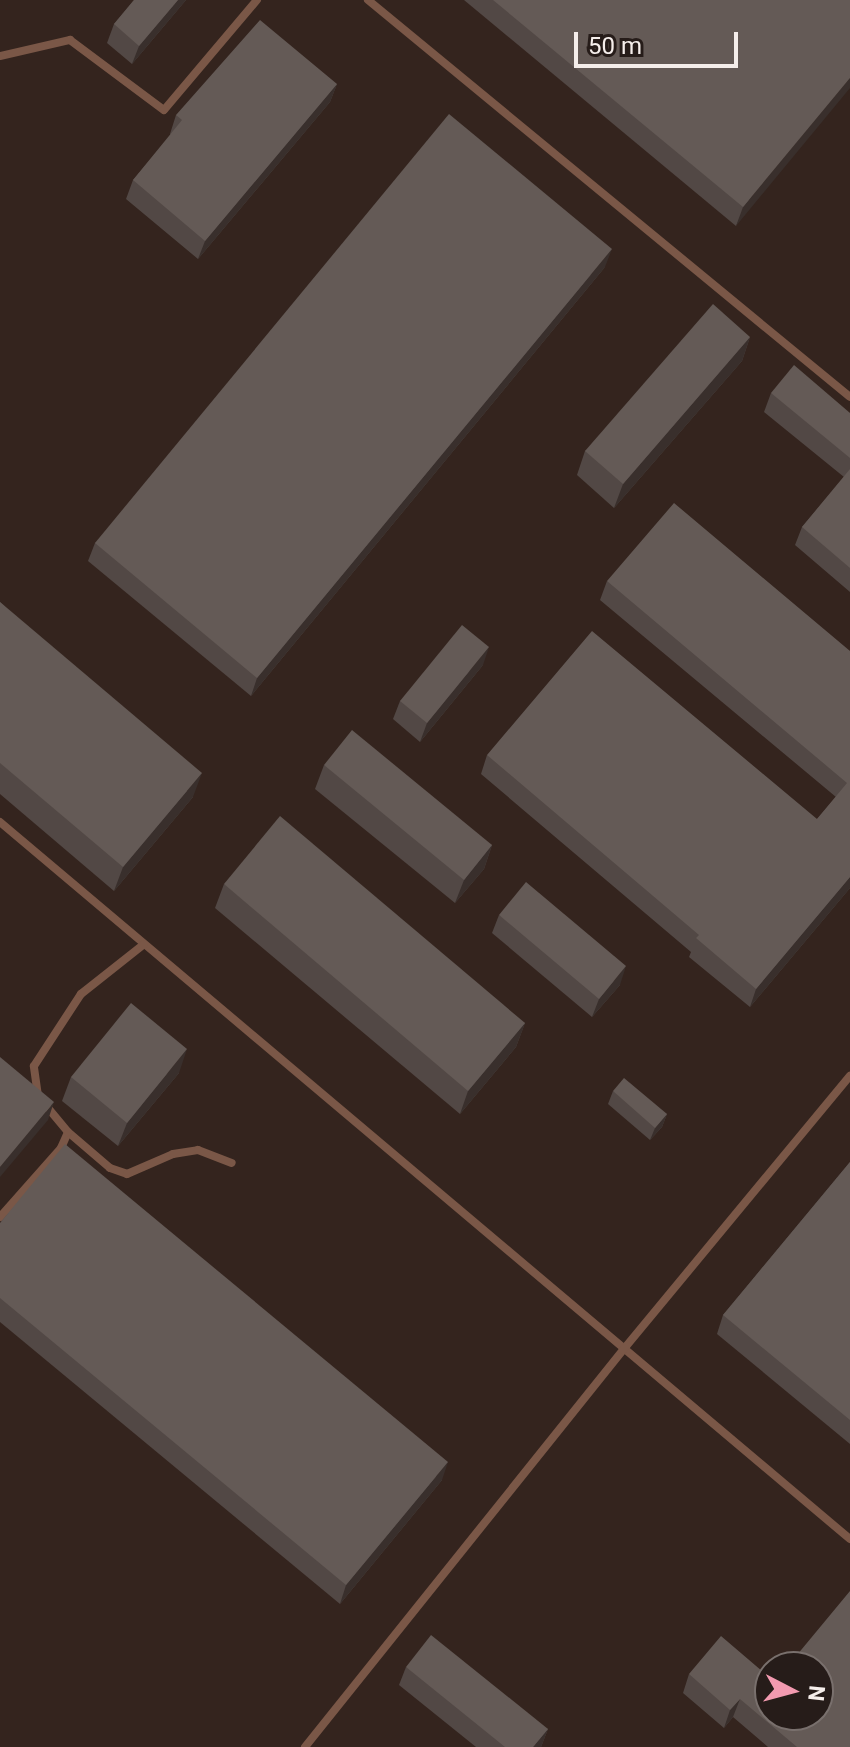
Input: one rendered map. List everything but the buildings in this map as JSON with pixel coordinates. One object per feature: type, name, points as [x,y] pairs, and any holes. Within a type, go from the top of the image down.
[{"type":"lane","points":[[0,56],[70,40],[164,110],[257,0]]},
{"type":"lane","points":[[368,0],[850,397]]},
{"type":"lane","points":[[0,822],[850,1539]]},
{"type":"lane","points":[[144,944],[81,994],[34,1066],[38,1096],[68,1132],[110,1168],[127,1174],[173,1154],[198,1150],[232,1163]]},
{"type":"lane","points":[[305,1747],[623,1350],[850,1076]]},
{"type":"lane","points":[[0,1217],[61,1148],[68,1132]]},
{"type":"shaded area","points":[[0,0],[850,0],[850,1747],[0,1747]]}]
